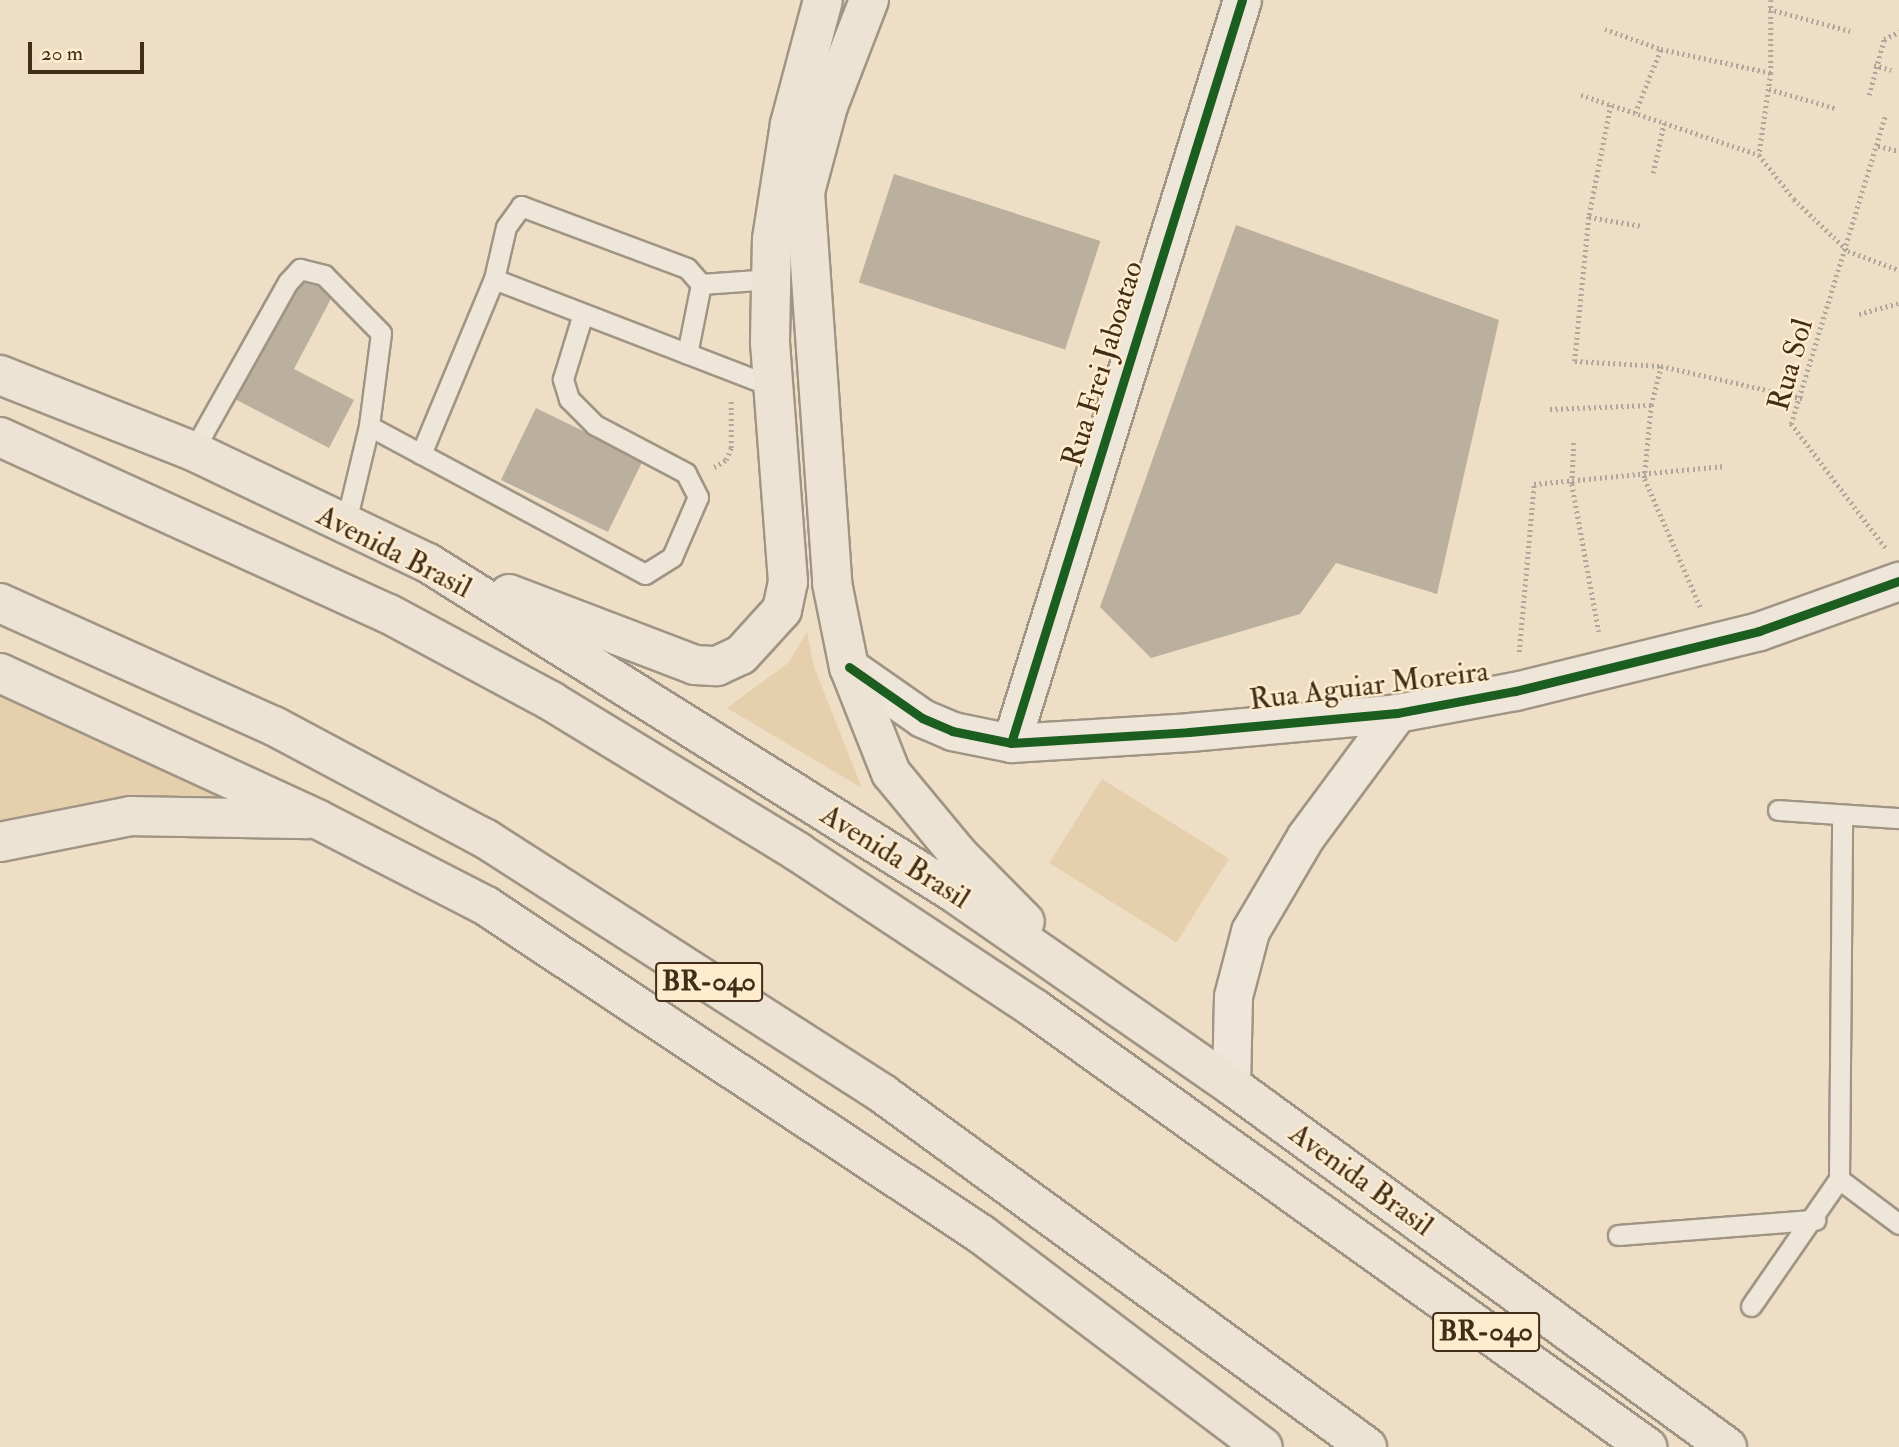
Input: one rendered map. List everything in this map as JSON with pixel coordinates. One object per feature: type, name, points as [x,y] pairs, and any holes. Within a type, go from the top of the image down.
[{"type":"highway","points":[[428,563],[695,665],[717,666],[741,655],[782,610],[788,582],[774,387],[772,279],[790,124],[823,0]]},
{"type":"highway","points":[[869,0],[828,106],[806,192],[832,583],[849,667],[880,751],[913,804],[1083,981]]},
{"type":"highway","name":"Avenida Brasil","points":[[0,376],[193,451],[345,526],[428,563],[953,892],[1231,1085],[1727,1447]]},
{"type":"highway","name":"Avenida Brasil","points":[[0,437],[388,614],[551,701],[798,852],[1035,1009],[1647,1447]]},
{"type":"highway","name":"BR-040","points":[[0,603],[274,726],[486,839],[883,1094],[1367,1447]]},
{"type":"highway","points":[[0,673],[320,820],[486,906],[981,1234],[1263,1447]]},
{"type":"highway","points":[[0,842],[131,816],[320,820]]},
{"type":"street","name":"Rua Frei Jaboatao","points":[[1011,743],[1241,0]]},
{"type":"street","name":"Rua Aguiar Moreira","points":[[849,667],[922,718],[952,732],[1011,743],[1397,713],[1515,691],[1714,642],[1821,612],[1895,569]]},
{"type":"street","points":[[1231,1085],[1233,996],[1250,931],[1306,836],[1397,713]]},
{"type":"lane","points":[[421,453],[494,279],[506,228],[521,206],[687,268],[701,284]]},
{"type":"lane","points":[[193,451],[300,269],[324,275],[381,333],[369,426],[345,526]]},
{"type":"lane","points":[[494,279],[582,317],[730,367],[774,387]]},
{"type":"lane","points":[[701,284],[772,279]]},
{"type":"lane","points":[[687,354],[701,284]]},
{"type":"lane","points":[[369,426],[645,574],[672,557],[694,517],[698,497],[686,473],[596,425],[569,399],[563,379],[582,317]]},
{"type":"lane","points":[[1777,810],[1899,818]]},
{"type":"lane","points":[[1751,1306],[1815,1220],[1839,1179],[1842,815]]},
{"type":"lane","points":[[1839,1179],[1899,1224]]},
{"type":"lane","points":[[1618,1235],[1815,1220]]},
{"type":"path","points":[[1759,155],[1771,73],[1771,0]]},
{"type":"path","points":[[1769,9],[1850,31]]},
{"type":"path","points":[[1605,29],[1661,49],[1771,73]]},
{"type":"path","points":[[1868,94],[1874,65],[1884,39],[1899,31]]},
{"type":"path","points":[[1635,113],[1661,49]]},
{"type":"path","points":[[1874,65],[1891,70]]},
{"type":"path","points":[[1769,89],[1835,108]]},
{"type":"path","points":[[1581,95],[1759,155],[1794,199],[1848,251],[1899,270]]},
{"type":"path","points":[[1611,105],[1589,217],[1575,360],[1661,366],[1801,398]]},
{"type":"path","points":[[1653,173],[1664,123]]},
{"type":"path","points":[[1878,146],[1899,151]]},
{"type":"path","points":[[1589,217],[1642,226]]},
{"type":"path","points":[[1859,314],[1899,303]]},
{"type":"path","points":[[1661,366],[1651,405],[1644,478],[1714,642]]},
{"type":"path","points":[[686,473],[726,460],[732,434],[730,367]]},
{"type":"path","points":[[1550,409],[1651,405]]},
{"type":"path","points":[[1574,443],[1572,484],[1606,669]]},
{"type":"path","points":[[1515,691],[1534,484],[1644,478],[1724,466]]},
{"type":"shaded area","points":[[807,632],[814,667],[862,788],[727,708],[788,663]]},
{"type":"shaded area","points":[[0,691],[234,798],[126,801],[0,824]]},
{"type":"shaded area","points":[[1102,779],[1229,858],[1177,942],[1050,863]]},
{"type":"building","points":[[894,174],[1100,241],[1065,349],[859,282]]},
{"type":"building","points":[[1236,225],[1499,320],[1437,594],[1336,563],[1300,614],[1151,658],[1100,607]]},
{"type":"building","points":[[298,274],[334,293],[294,369],[354,400],[329,448],[233,398]]},
{"type":"building","points":[[536,408],[643,460],[608,532],[501,480]]},
{"type":"cycle path","points":[[1011,743],[1242,0]]},
{"type":"cycle path","points":[[849,667],[922,718],[952,731],[1011,743],[1189,732],[1397,713],[1515,691],[1759,631],[1899,581]]}]
